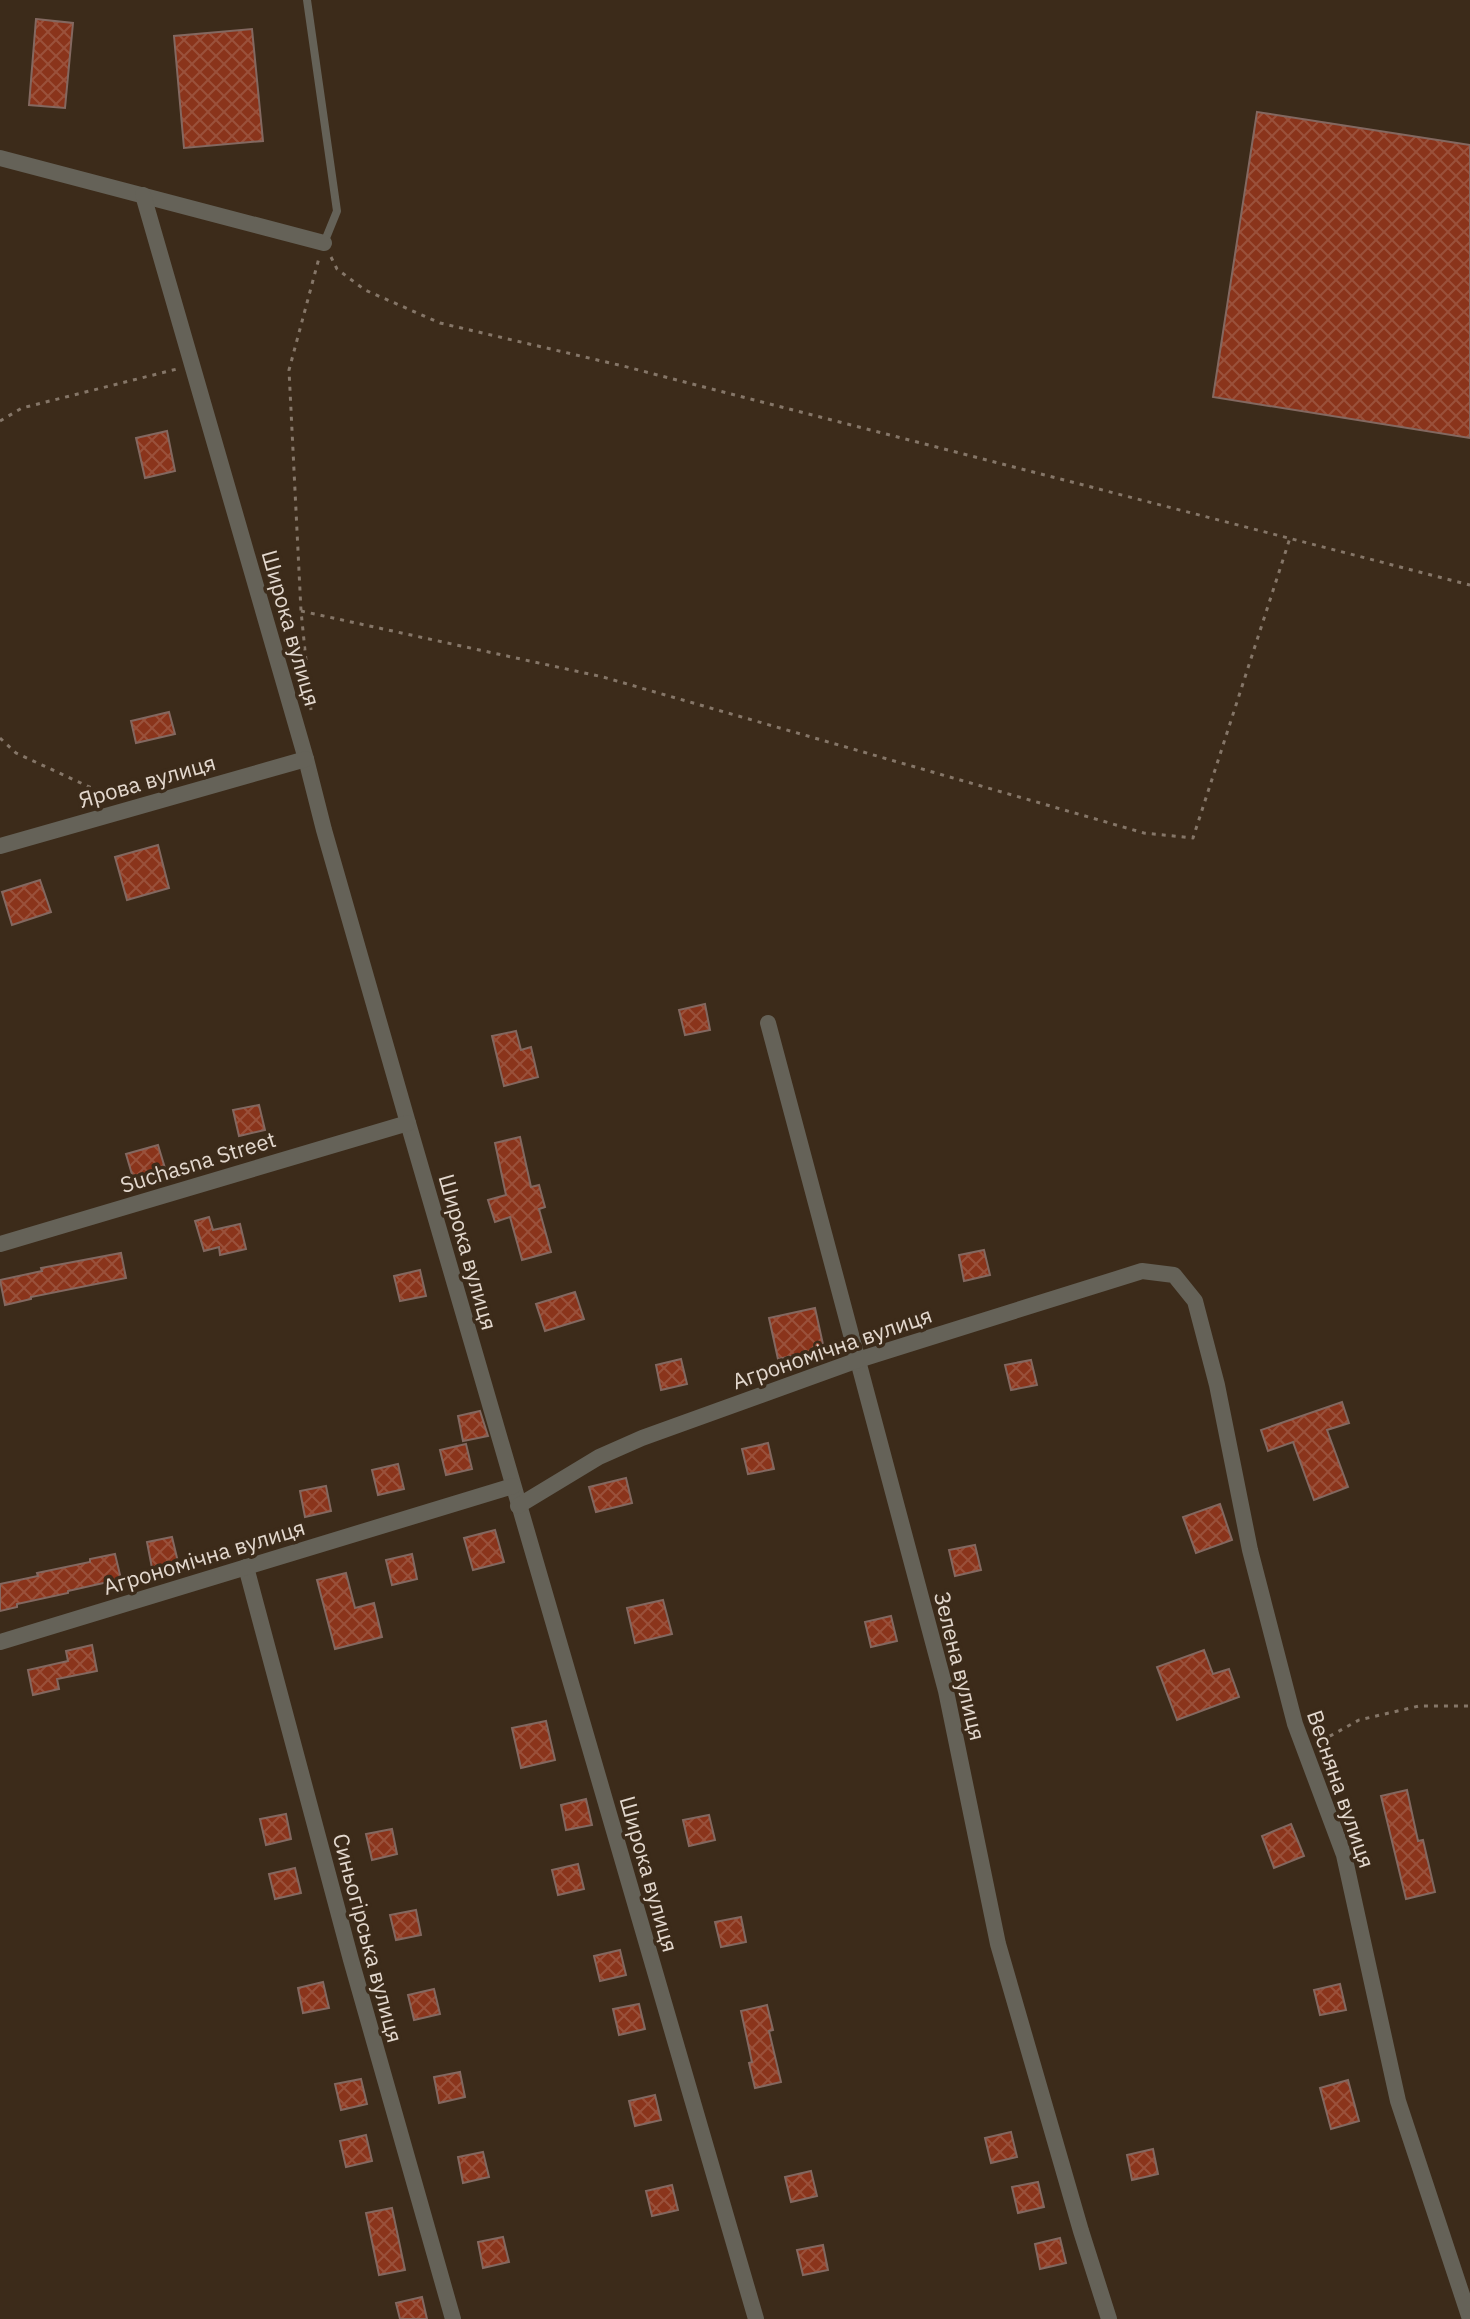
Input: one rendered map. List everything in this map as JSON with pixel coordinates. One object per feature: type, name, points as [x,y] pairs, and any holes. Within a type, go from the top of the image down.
[{"type":"street","points":[[0,158],[324,243]]},
{"type":"street","name":"Широка вулиця","points":[[143,195],[518,1506],[756,2319]]},
{"type":"street","name":"Ярова вулиця","points":[[0,846],[306,759]]},
{"type":"street","name":"Зелена вулиця","points":[[768,1023],[946,1691],[998,1944],[1109,2319]]},
{"type":"street","name":"Suchasna Street","points":[[0,1244],[408,1123]]},
{"type":"street","name":"Агрономічна вулиця","points":[[518,1506],[599,1457],[628,1444],[858,1360],[1142,1271],[1174,1275]]},
{"type":"street","name":"Весняна вулиця","points":[[1174,1275],[1195,1301],[1217,1385],[1250,1550],[1295,1724],[1344,1855],[1398,2101],[1470,2319]]},
{"type":"street","name":"Агрономічна вулиця","points":[[0,1642],[513,1486]]},
{"type":"street","name":"Синьогірська вулиця","points":[[246,1567],[351,1960],[453,2319]]},
{"type":"lane","points":[[307,0],[337,211],[324,243]]},
{"type":"path","points":[[324,243],[337,269],[365,290],[440,323],[623,366],[1470,585]]},
{"type":"path","points":[[312,720],[301,611],[289,370],[324,243]]},
{"type":"path","points":[[0,421],[22,408],[192,365]]},
{"type":"path","points":[[301,611],[603,677],[1144,833],[1193,838],[1290,538]]},
{"type":"path","points":[[0,738],[16,753],[109,795]]},
{"type":"path","points":[[1305,1750],[1359,1720],[1419,1706],[1470,1706]]},
{"type":"building","points":[[36,19],[73,23],[65,108],[29,105]]},
{"type":"building","points":[[252,29],[263,141],[184,148],[174,36]]},
{"type":"building","points":[[1257,112],[1470,145],[1470,438],[1213,397]]},
{"type":"building","points":[[167,431],[175,471],[145,478],[136,438]]},
{"type":"building","points":[[169,712],[175,734],[136,743],[131,721]]},
{"type":"building","points":[[158,845],[169,888],[127,900],[115,857]]},
{"type":"building","points":[[40,880],[51,912],[12,925],[2,892]]},
{"type":"building","points":[[705,1004],[710,1030],[685,1035],[679,1010]]},
{"type":"building","points":[[516,1031],[521,1050],[531,1047],[538,1077],[504,1086],[492,1036]]},
{"type":"building","points":[[259,1105],[265,1130],[239,1136],[233,1110]]},
{"type":"building","points":[[520,1137],[531,1187],[539,1185],[545,1207],[539,1209],[551,1252],[522,1260],[510,1217],[495,1222],[488,1200],[506,1195],[495,1143]]},
{"type":"building","points":[[158,1145],[168,1178],[136,1188],[126,1154]]},
{"type":"building","points":[[209,1217],[213,1230],[240,1224],[246,1249],[220,1255],[219,1247],[204,1251],[195,1221]]},
{"type":"building","points":[[984,1250],[990,1275],[964,1281],[959,1255]]},
{"type":"building","points":[[121,1253],[126,1278],[5,1305],[0,1280],[42,1271],[41,1268]]},
{"type":"building","points":[[420,1270],[426,1296],[400,1301],[394,1276]]},
{"type":"building","points":[[575,1292],[584,1319],[545,1331],[536,1304]]},
{"type":"building","points":[[815,1308],[824,1349],[778,1359],[769,1318]]},
{"type":"building","points":[[681,1359],[687,1384],[661,1390],[656,1365]]},
{"type":"building","points":[[1031,1360],[1037,1385],[1011,1390],[1005,1365]]},
{"type":"building","points":[[1342,1402],[1349,1423],[1327,1430],[1348,1487],[1314,1500],[1293,1442],[1268,1451],[1261,1430]]},
{"type":"building","points":[[480,1411],[488,1436],[463,1441],[458,1416]]},
{"type":"building","points":[[768,1443],[774,1469],[748,1474],[742,1449]]},
{"type":"building","points":[[466,1444],[472,1469],[446,1475],[440,1450]]},
{"type":"building","points":[[398,1464],[404,1489],[378,1495],[372,1470]]},
{"type":"building","points":[[626,1478],[632,1503],[596,1512],[589,1487]]},
{"type":"building","points":[[326,1486],[331,1511],[305,1517],[300,1491]]},
{"type":"building","points":[[1220,1504],[1232,1540],[1196,1553],[1183,1517]]},
{"type":"building","points":[[495,1530],[504,1562],[473,1570],[464,1538]]},
{"type":"building","points":[[172,1537],[178,1562],[152,1568],[147,1542]]},
{"type":"building","points":[[975,1545],[981,1570],[955,1576],[949,1550]]},
{"type":"building","points":[[115,1554],[121,1579],[17,1604],[17,1607],[0,1611],[0,1584]]},
{"type":"building","points":[[412,1554],[417,1579],[392,1585],[386,1560]]},
{"type":"building","points":[[346,1573],[355,1608],[374,1603],[382,1637],[335,1649],[317,1580]]},
{"type":"building","points":[[663,1600],[672,1634],[635,1643],[627,1608]]},
{"type":"building","points":[[891,1616],[897,1641],[871,1647],[865,1622]]},
{"type":"building","points":[[92,1645],[97,1671],[57,1679],[59,1689],[33,1695],[28,1670],[68,1661],[66,1651]]},
{"type":"building","points":[[1204,1650],[1213,1674],[1229,1669],[1239,1697],[1177,1720],[1157,1667]]},
{"type":"building","points":[[546,1721],[555,1760],[521,1768],[512,1728]]},
{"type":"building","points":[[1407,1790],[1418,1841],[1423,1840],[1435,1892],[1406,1899],[1381,1796]]},
{"type":"building","points":[[586,1799],[592,1825],[566,1830],[561,1805]]},
{"type":"building","points":[[286,1814],[291,1839],[266,1845],[260,1819]]},
{"type":"building","points":[[709,1815],[715,1840],[689,1846],[683,1820]]},
{"type":"building","points":[[1291,1824],[1304,1856],[1274,1868],[1262,1836]]},
{"type":"building","points":[[392,1829],[397,1854],[372,1860],[366,1834]]},
{"type":"building","points":[[578,1864],[584,1889],[558,1895],[552,1870]]},
{"type":"building","points":[[295,1868],[301,1893],[275,1899],[269,1874]]},
{"type":"building","points":[[416,1910],[421,1935],[396,1940],[390,1915]]},
{"type":"building","points":[[741,1917],[746,1942],[721,1947],[715,1922]]},
{"type":"building","points":[[620,1950],[626,1975],[600,1981],[594,1956]]},
{"type":"building","points":[[323,1982],[329,2008],[303,2013],[298,1988]]},
{"type":"building","points":[[1340,1984],[1346,2010],[1320,2015],[1314,1990]]},
{"type":"building","points":[[434,1989],[440,2014],[414,2020],[408,1995]]},
{"type":"building","points":[[639,2004],[645,2029],[619,2035],[613,2009]]},
{"type":"building","points":[[767,2005],[773,2030],[769,2031],[781,2082],[755,2088],[741,2011]]},
{"type":"building","points":[[460,2072],[465,2097],[439,2103],[434,2077]]},
{"type":"building","points":[[361,2079],[367,2104],[341,2110],[335,2084]]},
{"type":"building","points":[[1348,2080],[1359,2121],[1331,2129],[1320,2088]]},
{"type":"building","points":[[655,2095],[661,2120],[635,2126],[629,2101]]},
{"type":"building","points":[[1011,2132],[1017,2157],[991,2163],[985,2138]]},
{"type":"building","points":[[366,2135],[372,2161],[346,2167],[340,2141]]},
{"type":"building","points":[[1153,2149],[1158,2174],[1132,2180],[1127,2155]]},
{"type":"building","points":[[483,2152],[489,2177],[463,2183],[458,2157]]},
{"type":"building","points":[[811,2171],[817,2196],[791,2202],[785,2177]]},
{"type":"building","points":[[1038,2182],[1044,2207],[1018,2213],[1012,2187]]},
{"type":"building","points":[[672,2185],[678,2210],[652,2216],[646,2191]]},
{"type":"building","points":[[392,2208],[405,2270],[379,2275],[366,2213]]},
{"type":"building","points":[[503,2237],[509,2262],[483,2268],[478,2242]]},
{"type":"building","points":[[1060,2238],[1066,2263],[1040,2269],[1035,2244]]},
{"type":"building","points":[[823,2245],[828,2270],[803,2275],[797,2250]]},
{"type":"building","points":[[422,2297],[427,2319],[400,2319],[396,2303]]}]
